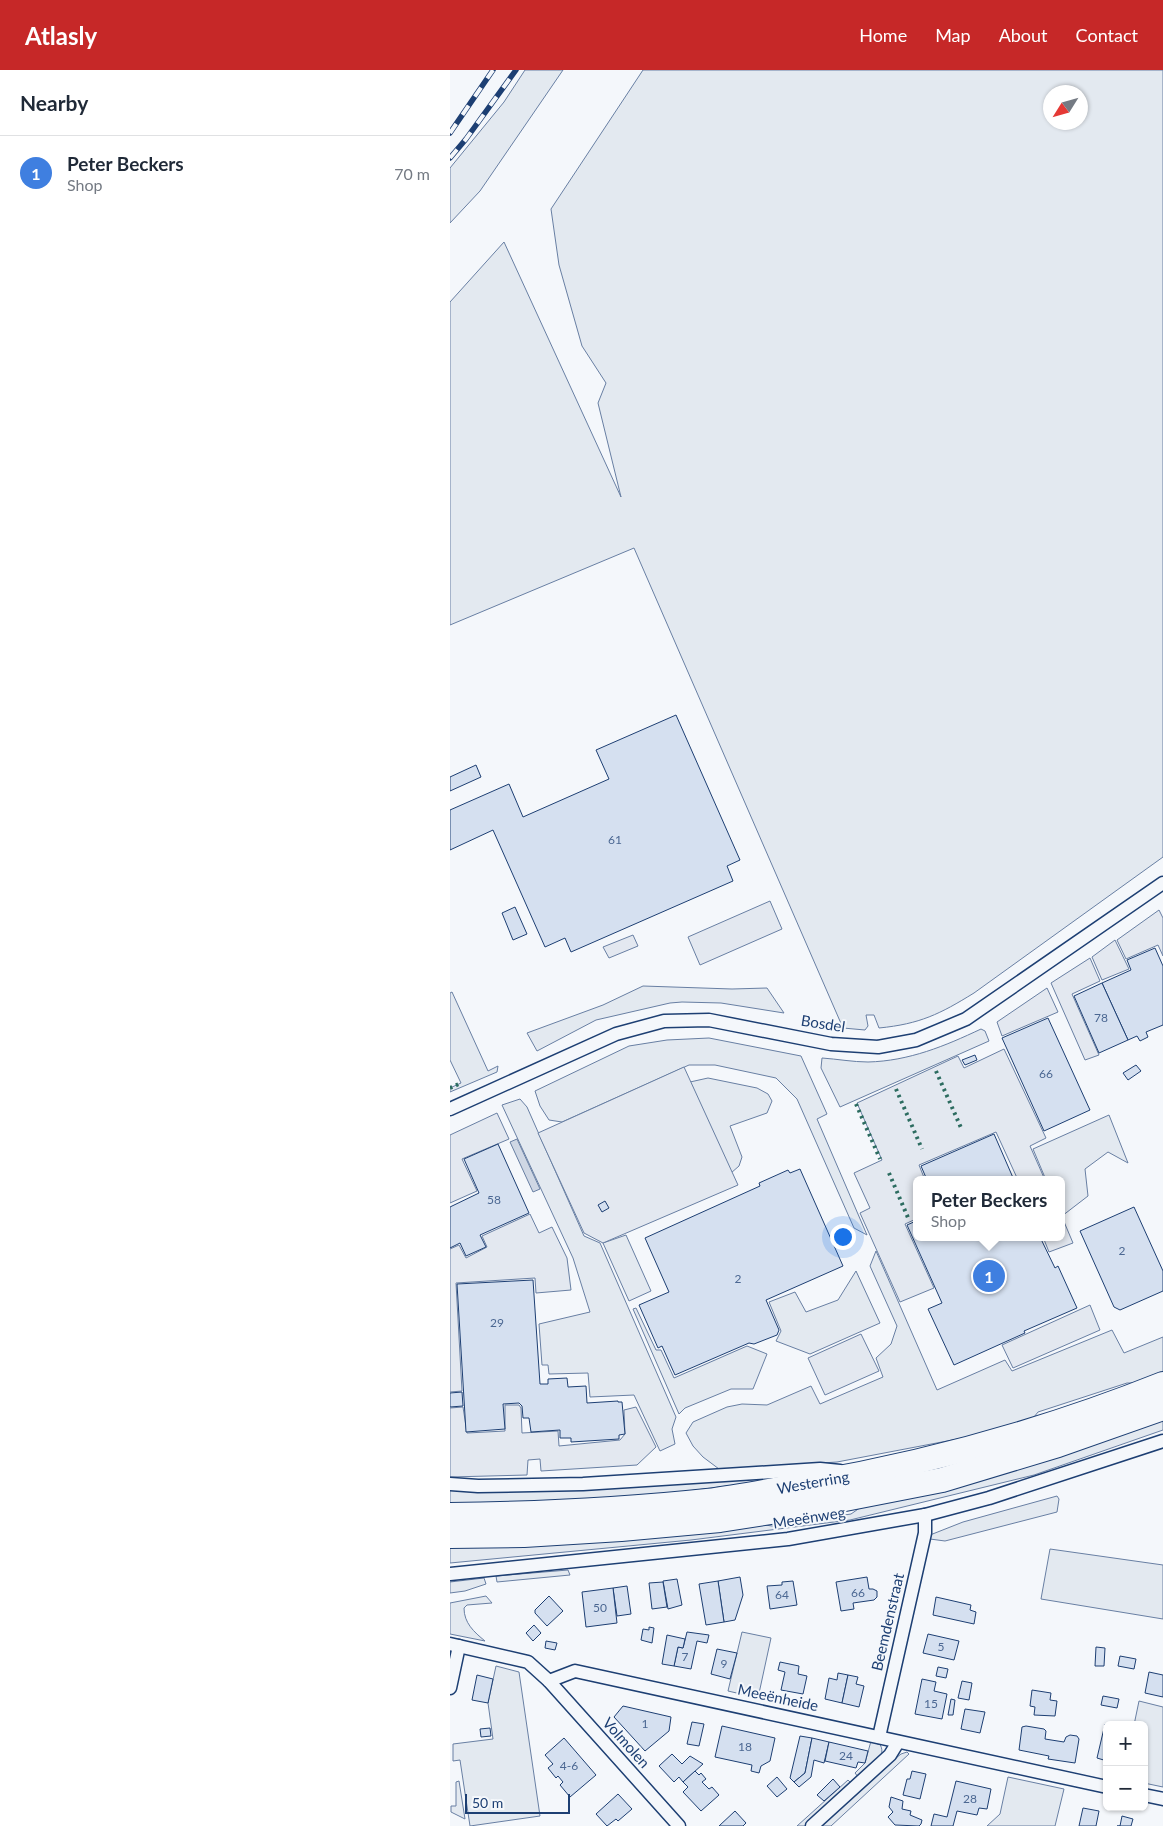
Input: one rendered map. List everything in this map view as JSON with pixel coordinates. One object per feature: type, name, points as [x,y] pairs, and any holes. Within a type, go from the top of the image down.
[{"type":"highway","name":"Westerring","points":[[450,1515],[516,1514],[708,1501],[867,1474],[939,1458],[1052,1425],[1163,1384]]},
{"type":"highway","name":"Westerring","points":[[450,1536],[524,1535],[621,1529],[720,1520],[809,1506],[942,1480],[1058,1445],[1163,1408]]},
{"type":"street","name":"Bosdel","points":[[450,1109],[616,1034],[664,1021],[709,1020],[830,1044],[878,1047],[916,1040],[966,1018],[1163,883]]},
{"type":"street","name":"Meeënweg","points":[[450,1574],[788,1539],[925,1514],[999,1495],[1163,1441]]},
{"type":"street","points":[[450,1484],[478,1486],[583,1484],[820,1469],[867,1474]]},
{"type":"street","name":"Beemdenstraat","points":[[879,1737],[925,1533],[925,1514]]},
{"type":"street","points":[[450,1688],[454,1645],[528,1662],[549,1681]]},
{"type":"street","name":"Meeënheide","points":[[549,1681],[575,1671],[1103,1786]]},
{"type":"street","name":"Volmolen","points":[[549,1681],[679,1826]]},
{"type":"street","points":[[812,1826],[890,1755],[898,1742]]},
{"type":"street","points":[[1148,1796],[1163,1799]]},
{"type":"shaded area","points":[[525,70],[563,70],[480,191],[450,223],[450,168],[504,102]]},
{"type":"shaded area","points":[[643,70],[1163,70],[1163,857],[974,993],[951,1007],[918,1021],[879,1028],[874,1015],[866,1015],[868,1026],[865,1030],[843,1028],[634,548],[450,625],[450,302],[504,242],[621,497],[598,403],[606,383],[582,346],[559,265],[551,209]]},
{"type":"shaded area","points":[[770,901],[782,929],[700,965],[688,937]]},
{"type":"shaded area","points":[[1159,910],[1163,918],[1163,956],[1158,945],[1126,959],[1117,940]]},
{"type":"shaded area","points":[[633,935],[638,946],[609,958],[603,947]]},
{"type":"shaded area","points":[[1115,940],[1129,969],[1102,980],[1092,957]]},
{"type":"shaded area","points":[[1090,958],[1100,981],[1072,994],[1099,1055],[1085,1060],[1051,983]]},
{"type":"shaded area","points":[[643,986],[732,989],[767,988],[784,1013],[721,1003],[682,1002],[596,1020],[537,1051],[527,1033],[603,1005]]},
{"type":"shaded area","points":[[1047,988],[1058,1012],[1002,1036],[997,1022]]},
{"type":"shaded area","points":[[452,992],[488,1071],[498,1066],[497,1072],[450,1092],[450,1088],[461,1083],[450,1060],[450,993]]},
{"type":"shaded area","points":[[981,1029],[985,1031],[989,1041],[840,1107],[821,1068],[822,1058],[868,1062],[912,1056],[940,1047]]},
{"type":"shaded area","points":[[709,1038],[801,1056],[827,1114],[817,1119],[867,1235],[854,1228],[797,1099],[776,1078],[715,1065],[689,1065],[562,1122],[549,1120],[540,1106],[535,1091],[629,1046],[667,1040]]},
{"type":"shaded area","points":[[1004,1049],[1046,1138],[1030,1146],[1043,1176],[1016,1176],[996,1132],[919,1165],[923,1176],[913,1176],[913,1220],[905,1224],[934,1288],[900,1302],[860,1213],[870,1208],[854,1173],[882,1160],[857,1103],[958,1056],[964,1068]]},
{"type":"shaded area","points":[[684,1067],[738,1185],[603,1243],[584,1233],[538,1133]]},
{"type":"shaded area","points":[[708,1078],[757,1088],[768,1094],[772,1101],[767,1113],[730,1126],[742,1157],[739,1166],[731,1173],[690,1082]]},
{"type":"shaded area","points":[[520,1099],[527,1107],[584,1236],[600,1243],[676,1417],[672,1429],[675,1444],[660,1451],[634,1395],[590,1397],[588,1373],[549,1374],[548,1365],[542,1365],[539,1324],[590,1312],[573,1258],[502,1105]]},
{"type":"shaded area","points":[[497,1113],[509,1139],[462,1159],[477,1191],[450,1203],[450,1135]]},
{"type":"shaded area","points":[[1109,1115],[1128,1163],[1108,1152],[1085,1169],[1088,1196],[1065,1214],[1065,1176],[1044,1176],[1033,1149]]},
{"type":"shaded area","points":[[517,1139],[540,1189],[533,1192],[510,1142]]},
{"type":"shaded area","points":[[530,1214],[539,1233],[552,1227],[567,1258],[571,1290],[536,1293],[535,1278],[456,1283],[462,1391],[450,1392],[450,1249],[459,1245],[466,1258],[487,1247],[482,1236]]},
{"type":"shaded area","points":[[1065,1224],[1073,1243],[1049,1252],[1045,1241],[1065,1241]]},
{"type":"shaded area","points":[[626,1235],[651,1291],[629,1301],[603,1243]]},
{"type":"shaded area","points":[[876,1251],[937,1390],[1005,1360],[1012,1371],[1112,1330],[1124,1353],[1163,1337],[1163,1373],[1137,1383],[1127,1383],[1038,1412],[1030,1422],[989,1433],[837,1462],[719,1469],[703,1457],[693,1446],[686,1433],[693,1422],[727,1407],[742,1404],[767,1405],[811,1386],[820,1404],[883,1377],[876,1358],[891,1344],[897,1326],[870,1266]]},
{"type":"shaded area","points":[[856,1271],[880,1323],[810,1354],[776,1341],[781,1331],[769,1302],[795,1292],[806,1312],[838,1300]]},
{"type":"shaded area","points":[[1090,1305],[1100,1330],[1013,1368],[1002,1345]]},
{"type":"shaded area","points":[[636,1308],[656,1350],[661,1350],[674,1378],[747,1346],[767,1354],[753,1389],[731,1389],[685,1408],[679,1414],[633,1309]]},
{"type":"shaded area","points":[[861,1334],[879,1371],[825,1395],[808,1358]]},
{"type":"shaded area","points":[[505,1405],[519,1405],[521,1408],[522,1433],[558,1431],[559,1446],[620,1440],[625,1434],[624,1410],[636,1407],[656,1447],[637,1465],[541,1471],[540,1459],[528,1460],[527,1475],[450,1477],[450,1408],[463,1407],[467,1433],[505,1431]]},
{"type":"shaded area","points":[[1163,1416],[1163,1430],[1034,1475],[850,1520],[691,1540],[450,1563],[450,1547],[758,1524],[772,1526],[851,1514],[864,1505]]},
{"type":"shaded area","points":[[764,1478],[767,1481],[656,1495],[511,1504],[450,1504],[450,1489]]},
{"type":"shaded area","points":[[1057,1496],[1059,1499],[1057,1512],[945,1541],[930,1539],[930,1535],[963,1522]]},
{"type":"shaded area","points":[[1050,1549],[1163,1565],[1163,1619],[1041,1599]]},
{"type":"shaded area","points":[[568,1570],[570,1575],[497,1582],[496,1576]]},
{"type":"shaded area","points":[[484,1578],[486,1584],[465,1591],[450,1593],[450,1582]]},
{"type":"shaded area","points":[[486,1596],[492,1603],[467,1605],[464,1608],[468,1623],[485,1641],[450,1634],[450,1603]]},
{"type":"shaded area","points":[[742,1632],[771,1638],[758,1698],[728,1691]]},
{"type":"shaded area","points":[[496,1666],[519,1672],[540,1816],[470,1826],[460,1760],[453,1761],[453,1744],[493,1739],[488,1703]]},
{"type":"shaded area","points":[[1139,1701],[1163,1707],[1163,1787],[1148,1784],[1148,1721],[1135,1721]]},
{"type":"shaded area","points":[[871,1741],[878,1742],[882,1752],[877,1762],[859,1778],[855,1773],[865,1763]]},
{"type":"shaded area","points":[[907,1752],[909,1754],[831,1826],[821,1826],[891,1762]]},
{"type":"shaded area","points":[[1008,1777],[1064,1789],[1055,1826],[987,1826],[1000,1814]]},
{"type":"shaded area","points":[[848,1780],[852,1784],[806,1826],[797,1826]]},
{"type":"shaded area","points":[[459,1781],[465,1819],[451,1812],[451,1806],[456,1806],[456,1782]]},
{"type":"building","points":[[676,715],[740,860],[727,866],[733,881],[571,952],[565,938],[545,947],[493,830],[450,850],[450,810],[509,784],[523,817],[609,779],[596,750]]},
{"type":"building","points":[[476,765],[481,777],[450,791],[450,777]]},
{"type":"building","points":[[515,907],[527,934],[513,940],[502,913]]},
{"type":"building","points":[[1155,948],[1163,966],[1163,1025],[1146,1032],[1148,1037],[1140,1041],[1137,1036],[1128,1040],[1102,983],[1131,970],[1127,960]]},
{"type":"building","points":[[1102,983],[1128,1040],[1099,1053],[1074,996]]},
{"type":"building","points":[[1048,1018],[1090,1110],[1044,1131],[1002,1038]]},
{"type":"building","points":[[975,1055],[977,1060],[965,1065],[962,1060]]},
{"type":"building","points":[[1136,1065],[1141,1071],[1128,1080],[1123,1073]]},
{"type":"building","points":[[994,1134],[1012,1176],[925,1176],[921,1166]]},
{"type":"building","points":[[498,1144],[529,1213],[480,1235],[486,1247],[466,1256],[460,1243],[450,1248],[450,1207],[479,1193],[464,1159]]},
{"type":"building","points":[[800,1169],[843,1266],[766,1300],[779,1330],[777,1335],[754,1344],[749,1343],[675,1375],[662,1346],[658,1348],[639,1305],[669,1292],[645,1238],[760,1186],[759,1183],[788,1170],[790,1173]]},
{"type":"building","points":[[605,1201],[609,1208],[602,1212],[598,1205]]},
{"type":"building","points":[[1134,1207],[1163,1271],[1163,1291],[1120,1310],[1114,1307],[1080,1231]]},
{"type":"building","points":[[913,1222],[913,1238],[907,1225]]},
{"type":"building","points":[[914,1241],[1042,1241],[1055,1268],[1058,1266],[1077,1308],[954,1365],[928,1309],[942,1303]]},
{"type":"building","points":[[533,1280],[540,1384],[548,1384],[548,1379],[567,1378],[568,1387],[586,1386],[587,1403],[622,1402],[625,1434],[619,1435],[619,1439],[571,1442],[571,1438],[560,1438],[560,1430],[531,1432],[529,1418],[523,1418],[522,1406],[519,1403],[503,1404],[505,1429],[466,1432],[457,1284]]},
{"type":"building","points":[[462,1392],[463,1406],[450,1407],[450,1393]]},
{"type":"building","points":[[740,1577],[743,1595],[735,1620],[724,1622],[718,1581]]},
{"type":"building","points":[[867,1577],[869,1589],[877,1591],[877,1597],[874,1600],[853,1603],[854,1609],[841,1611],[836,1582]]},
{"type":"building","points":[[677,1579],[682,1605],[668,1609],[663,1581]]},
{"type":"building","points":[[718,1581],[724,1622],[706,1625],[699,1584]]},
{"type":"building","points":[[793,1581],[797,1605],[770,1609],[767,1586],[782,1585],[782,1582]]},
{"type":"building","points":[[663,1582],[667,1607],[652,1609],[649,1583]]},
{"type":"building","points":[[627,1586],[631,1614],[617,1616],[613,1588]]},
{"type":"building","points":[[613,1588],[617,1623],[586,1627],[582,1592]]},
{"type":"building","points":[[549,1596],[563,1611],[547,1626],[535,1613],[535,1610]]},
{"type":"building","points":[[936,1597],[971,1605],[970,1610],[976,1612],[974,1624],[933,1615]]},
{"type":"building","points":[[534,1625],[541,1633],[533,1641],[526,1633]]},
{"type":"building","points":[[649,1627],[654,1628],[652,1643],[641,1640],[643,1629],[649,1630]]},
{"type":"building","points":[[687,1632],[709,1635],[707,1643],[697,1641],[691,1669],[674,1666],[678,1647],[683,1648]]},
{"type":"building","points":[[928,1634],[959,1641],[954,1660],[923,1653]]},
{"type":"building","points":[[667,1635],[685,1639],[683,1648],[678,1647],[674,1666],[662,1664]]},
{"type":"building","points":[[546,1641],[557,1643],[555,1650],[545,1648]]},
{"type":"building","points":[[1096,1647],[1105,1648],[1104,1666],[1095,1666]]},
{"type":"building","points":[[717,1649],[737,1653],[730,1679],[711,1674]]},
{"type":"building","points":[[1120,1656],[1136,1659],[1134,1669],[1118,1666]]},
{"type":"building","points":[[780,1662],[799,1666],[798,1674],[807,1676],[803,1694],[781,1690],[785,1672],[778,1670]]},
{"type":"building","points":[[938,1667],[948,1669],[946,1678],[936,1676]]},
{"type":"building","points":[[1149,1672],[1163,1675],[1163,1697],[1145,1693]]},
{"type":"building","points":[[838,1673],[848,1675],[842,1703],[825,1699],[829,1678],[837,1680]]},
{"type":"building","points":[[477,1675],[493,1679],[488,1703],[472,1700]]},
{"type":"building","points":[[848,1675],[858,1677],[856,1684],[864,1686],[859,1707],[842,1703]]},
{"type":"building","points":[[922,1679],[936,1682],[934,1691],[947,1694],[942,1719],[915,1714]]},
{"type":"building","points":[[962,1681],[972,1683],[969,1700],[958,1698]]},
{"type":"building","points":[[1032,1690],[1051,1693],[1050,1700],[1057,1701],[1055,1716],[1034,1715],[1035,1707],[1030,1706]]},
{"type":"building","points":[[1103,1696],[1119,1699],[1117,1708],[1101,1705]]},
{"type":"building","points":[[951,1699],[955,1700],[953,1715],[948,1715]]},
{"type":"building","points":[[623,1706],[671,1717],[669,1731],[645,1751],[614,1717]]},
{"type":"building","points":[[965,1709],[985,1712],[980,1733],[961,1729]]},
{"type":"building","points":[[692,1722],[704,1724],[699,1746],[687,1744]]},
{"type":"building","points":[[722,1726],[775,1738],[770,1761],[761,1766],[759,1773],[751,1771],[752,1765],[715,1757]]},
{"type":"building","points":[[1022,1727],[1044,1729],[1046,1731],[1045,1739],[1064,1742],[1066,1737],[1070,1735],[1077,1736],[1079,1739],[1075,1763],[1048,1759],[1049,1756],[1019,1750]]},
{"type":"building","points":[[490,1728],[491,1736],[481,1737],[480,1729]]},
{"type":"building","points":[[1103,1732],[1103,1760],[1097,1758]]},
{"type":"building","points":[[800,1736],[812,1738],[805,1773],[794,1782],[790,1778]]},
{"type":"building","points":[[564,1738],[596,1775],[570,1797],[560,1785],[563,1782],[558,1776],[556,1778],[548,1768],[553,1764],[545,1755]]},
{"type":"building","points":[[812,1738],[829,1742],[824,1763],[814,1760],[811,1777],[799,1787],[794,1782],[805,1773]]},
{"type":"building","points":[[829,1742],[868,1751],[865,1763],[858,1762],[856,1768],[825,1761]]},
{"type":"building","points":[[672,1754],[682,1764],[690,1756],[703,1764],[683,1782],[679,1777],[674,1782],[659,1766]]},
{"type":"building","points":[[695,1771],[699,1775],[701,1773],[706,1779],[702,1782],[709,1789],[712,1787],[719,1795],[701,1811],[683,1792],[688,1787],[683,1782]]},
{"type":"building","points":[[912,1771],[926,1774],[920,1799],[903,1795],[907,1779],[910,1779]]},
{"type":"building","points":[[777,1777],[787,1789],[777,1797],[767,1786]]},
{"type":"building","points":[[833,1779],[840,1787],[824,1801],[817,1795]]},
{"type":"building","points":[[956,1781],[991,1789],[987,1809],[979,1808],[977,1815],[957,1811],[953,1826],[931,1826],[934,1814],[947,1817]]},
{"type":"building","points":[[618,1794],[632,1809],[618,1821],[616,1819],[607,1826],[596,1814]]},
{"type":"building","points":[[891,1797],[903,1801],[902,1809],[911,1811],[910,1815],[922,1820],[921,1824],[919,1826],[895,1825],[888,1817],[893,1812],[889,1807]]},
{"type":"building","points":[[1083,1808],[1099,1811],[1096,1826],[1079,1826]]},
{"type":"building","points":[[735,1811],[746,1823],[743,1826],[719,1826]]},
{"type":"building","points":[[1122,1816],[1133,1819],[1131,1826],[1120,1826]]},
{"type":"railway","points":[[450,133],[493,70]]},
{"type":"railway","points":[[450,158],[516,70]]},
{"type":"hedge","points":[[936,1071],[962,1130]]},
{"type":"hedge","points":[[450,1088],[461,1083]]},
{"type":"hedge","points":[[896,1089],[922,1149]]},
{"type":"hedge","points":[[856,1104],[880,1159]]},
{"type":"hedge","points":[[889,1173],[909,1220]]},
{"type":"place","name":"Peter Beckers","points":[[989,1276]]}]
